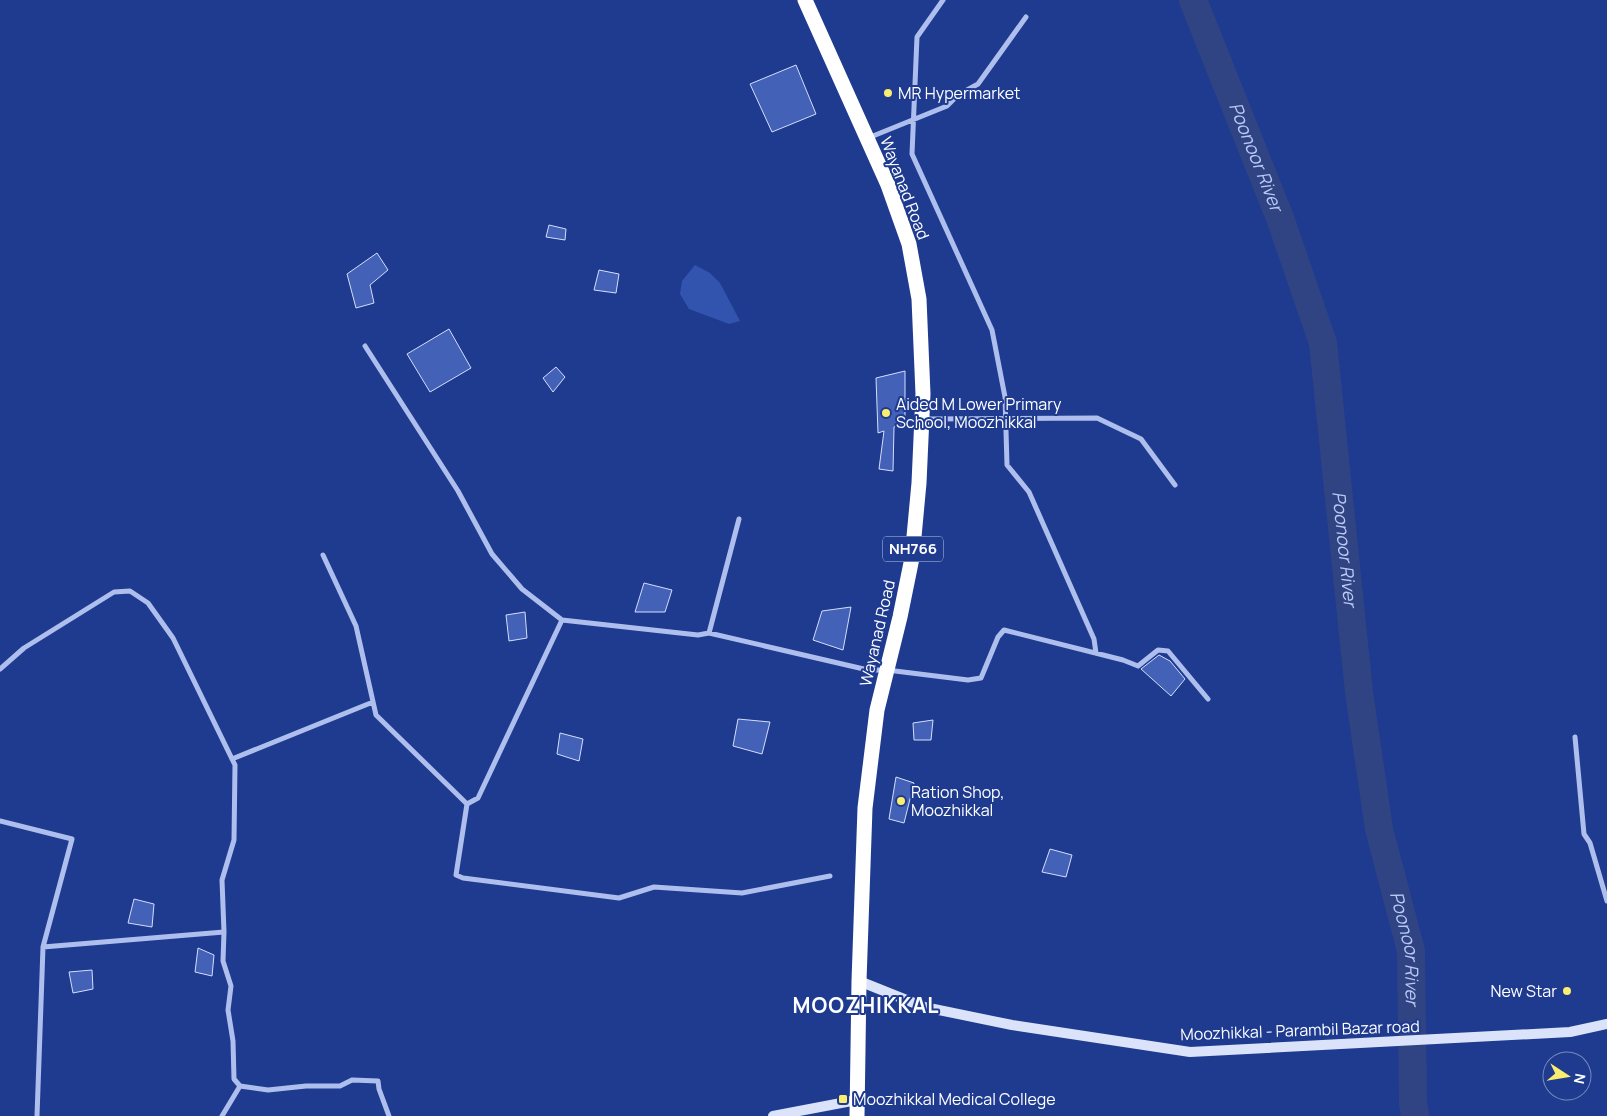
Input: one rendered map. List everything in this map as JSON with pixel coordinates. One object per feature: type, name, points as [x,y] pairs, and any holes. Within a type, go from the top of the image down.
[{"type":"highway","name":"Wayanad Road","points":[[806,0],[888,185],[909,244],[919,299],[923,394],[919,483],[912,558],[877,710],[865,808],[859,981],[857,1116]]},
{"type":"main road","name":"Moozhikkal - Parambil Bazar road","points":[[859,981],[924,1008],[1012,1026],[1190,1052],[1570,1032],[1607,1024]]},
{"type":"main road","points":[[773,1116],[858,1100]]},
{"type":"street","points":[[943,0],[917,37],[912,154],[992,330],[1005,397],[1007,465],[1029,492],[1094,640],[1096,654]]},
{"type":"street","points":[[867,138],[947,106],[958,95],[978,84],[1026,17]]},
{"type":"street","points":[[365,346],[458,491],[492,554],[522,589],[562,620],[698,635],[709,633],[868,670],[887,670],[968,680],[981,678],[998,637],[1004,630],[1123,660],[1138,666],[1158,650],[1168,651],[1208,699]]},
{"type":"street","points":[[922,419],[1097,418],[1141,439],[1175,485]]},
{"type":"street","points":[[709,633],[739,519]]},
{"type":"street","points":[[323,555],[356,626],[376,715],[467,804]]},
{"type":"street","points":[[0,669],[24,648],[114,592],[130,591],[148,603],[173,638],[235,766],[234,840],[222,880],[223,961],[231,986],[228,1010],[233,1041],[234,1079],[240,1086],[268,1090],[306,1086],[340,1086],[352,1080],[378,1080],[379,1089],[389,1116]]},
{"type":"street","points":[[467,804],[478,798],[562,620]]},
{"type":"street","points":[[232,759],[373,702]]},
{"type":"street","points":[[1575,737],[1584,834],[1590,843],[1607,901]]},
{"type":"street","points":[[467,804],[456,875],[463,878],[619,898],[654,887],[742,893],[830,876]]},
{"type":"street","points":[[0,821],[72,839],[43,947],[38,1116]]},
{"type":"street","points":[[43,947],[224,932]]},
{"type":"street","points":[[222,1116],[240,1086]]},
{"type":"shaded area","points":[[695,265],[710,273],[720,283],[740,321],[729,324],[689,309],[680,294],[682,281]]},
{"type":"building","points":[[796,65],[816,114],[772,132],[750,84]]},
{"type":"building","points":[[549,225],[566,229],[565,240],[546,237]]},
{"type":"building","points":[[377,253],[388,270],[370,285],[374,303],[356,308],[347,274]]},
{"type":"building","points":[[599,270],[619,274],[616,293],[594,290]]},
{"type":"building","points":[[449,329],[471,368],[430,392],[407,354]]},
{"type":"building","points":[[556,367],[565,377],[553,392],[543,378]]},
{"type":"building","points":[[905,371],[905,423],[894,427],[893,471],[879,469],[884,431],[878,433],[876,378]]},
{"type":"building","points":[[644,583],[672,590],[665,612],[635,612]]},
{"type":"building","points":[[851,607],[843,650],[813,640],[822,611]]},
{"type":"building","points":[[525,612],[527,638],[509,641],[506,615]]},
{"type":"building","points":[[1159,655],[1170,661],[1185,679],[1171,696],[1141,669]]},
{"type":"building","points":[[738,719],[770,722],[762,754],[733,746]]},
{"type":"building","points":[[933,720],[931,740],[914,740],[913,723]]},
{"type":"building","points":[[560,733],[583,739],[579,761],[557,754]]},
{"type":"building","name":"Ration Shop, Moozhikkal","points":[[896,777],[914,783],[904,823],[889,819]]},
{"type":"building","points":[[1050,849],[1072,855],[1066,877],[1042,872]]},
{"type":"building","points":[[134,899],[154,904],[152,927],[128,923]]},
{"type":"building","points":[[198,948],[214,955],[212,976],[195,972]]},
{"type":"building","points":[[92,970],[93,989],[73,993],[69,972]]},
{"type":"waterway","name":"Poonoor River","points":[[1193,0],[1280,218],[1323,343],[1359,692],[1379,829],[1411,951],[1413,1103],[1415,1116]]},
{"type":"place","name":"MR Hypermarket","points":[[888,93]]},
{"type":"place","name":"Aided M Lower Primary School, Moozhikkal","points":[[886,413]]},
{"type":"place","name":"Ration Shop, Moozhikkal","points":[[901,801]]},
{"type":"place","name":"New Star","points":[[1567,991]]},
{"type":"place","name":"Moozhikkal Medical College","points":[[843,1099]]},
{"type":"district","name":"MOOZHIKKAL","points":[[866,1006]]}]
